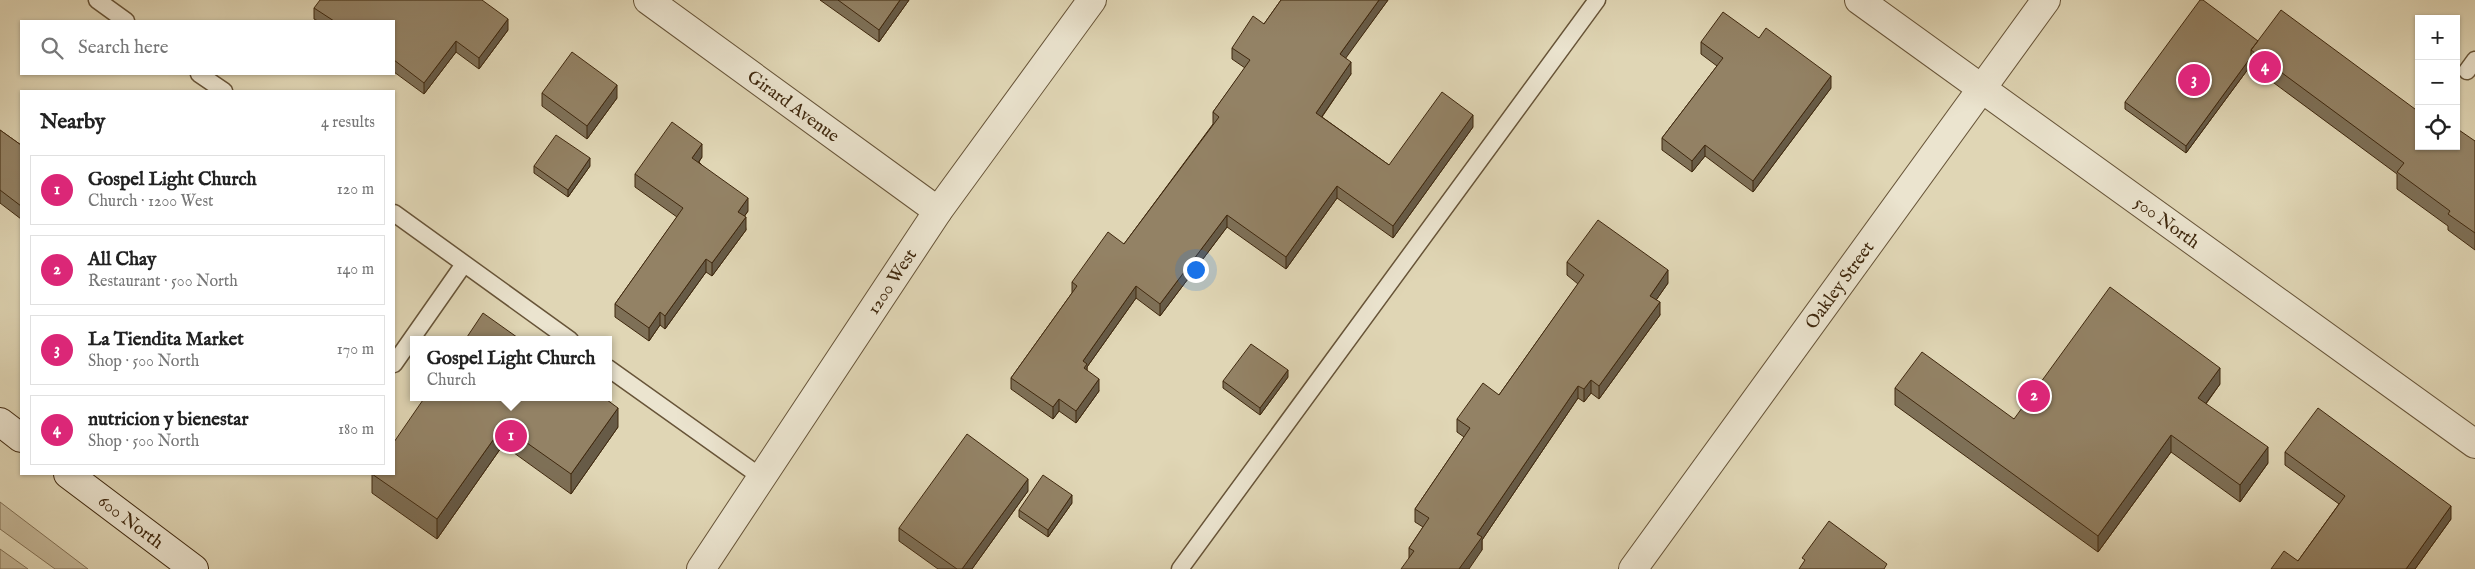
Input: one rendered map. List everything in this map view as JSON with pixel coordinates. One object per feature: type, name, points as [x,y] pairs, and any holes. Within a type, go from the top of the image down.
[{"type":"street","name":"Girard Avenue","points":[[648,0],[938,211]]},
{"type":"street","name":"1200 West","points":[[700,569],[938,211],[1092,0]]},
{"type":"street","name":"500 North","points":[[1859,0],[2475,444]]},
{"type":"street","name":"Oakley Street","points":[[1633,569],[2046,0]]},
{"type":"street","points":[[0,422],[20,437]]},
{"type":"street","name":"600 North","points":[[69,475],[184,566]]},
{"type":"lane","points":[[97,0],[125,20]]},
{"type":"lane","points":[[1180,569],[1598,0]]},
{"type":"lane","points":[[201,75],[223,90]]},
{"type":"lane","points":[[395,214],[564,336]]},
{"type":"lane","points":[[414,336],[464,264]]},
{"type":"lane","points":[[395,363],[410,341]]},
{"type":"lane","points":[[612,371],[761,477]]},
{"type":"shaded area","points":[[0,502],[88,569],[55,569],[0,529]]},
{"type":"shaded area","points":[[0,549],[28,569],[0,569]]},
{"type":"building","points":[[320,0],[482,0],[508,19],[479,58],[456,41],[424,83],[395,61],[395,20],[332,20],[314,8]]},
{"type":"building","points":[[838,0],[900,0],[879,30]]},
{"type":"building","points":[[1281,0],[1379,0],[1340,54],[1351,62],[1316,113],[1389,165],[1442,92],[1473,115],[1393,226],[1337,186],[1286,257],[1227,215],[1160,304],[1136,286],[1083,361],[1087,364],[1084,368],[1099,379],[1076,411],[1059,399],[1053,407],[1011,378],[1077,286],[1072,282],[1108,232],[1124,244],[1219,117],[1213,112],[1250,60],[1232,48],[1253,16],[1264,24]]},
{"type":"building","points":[[2200,0],[2203,0],[2258,41],[2251,50],[2251,57],[2186,146],[2125,102]]},
{"type":"building","points":[[2281,10],[2415,109],[2415,150],[2460,150],[2460,131],[2475,141],[2475,233],[2448,214],[2450,211],[2397,172],[2404,163],[2251,50]]},
{"type":"building","points":[[1723,12],[1759,38],[1766,28],[1831,76],[1753,181],[1705,145],[1692,161],[1662,138],[1723,58],[1701,42]]},
{"type":"building","points":[[572,52],[617,85],[587,126],[542,93]]},
{"type":"building","points":[[672,122],[702,144],[692,158],[748,198],[738,212],[746,217],[712,263],[706,259],[665,316],[660,312],[649,328],[615,304],[683,208],[635,174]]},
{"type":"building","points":[[0,130],[20,144],[20,205],[0,190]]},
{"type":"building","points":[[556,135],[590,158],[568,190],[534,166]]},
{"type":"building","points":[[1598,220],[1668,270],[1650,296],[1660,302],[1599,386],[1591,380],[1584,389],[1578,386],[1477,534],[1482,537],[1459,569],[1401,569],[1414,551],[1409,548],[1429,518],[1415,509],[1470,428],[1457,419],[1483,383],[1499,395],[1584,275],[1567,262]]},
{"type":"building","points":[[2110,287],[2220,368],[2198,398],[2268,447],[2240,485],[2171,435],[2098,536],[1895,388],[1922,352],[2014,419]]},
{"type":"building","points":[[483,313],[515,336],[468,336]]},
{"type":"building","points":[[1251,344],[1288,370],[1260,408],[1223,381]]},
{"type":"building","points":[[422,401],[608,401],[618,408],[571,474],[503,426],[437,519],[373,475],[395,475],[395,441]]},
{"type":"building","points":[[2318,408],[2451,506],[2406,569],[2271,569],[2284,551],[2298,561],[2345,496],[2285,452]]},
{"type":"building","points":[[967,434],[1028,479],[962,569],[957,569],[899,528]]},
{"type":"building","points":[[1043,475],[1072,495],[1048,530],[1019,510]]},
{"type":"building","points":[[1829,521],[1887,564],[1884,569],[1799,569],[1805,560],[1802,558]]},
{"type":"place","name":"nutricion y bienestar","points":[[2265,67]]},
{"type":"place","name":"La Tiendita Market","points":[[2194,80]]},
{"type":"place","name":"All Chay","points":[[2034,396]]},
{"type":"place","name":"Gospel Light Church","points":[[511,436]]}]
